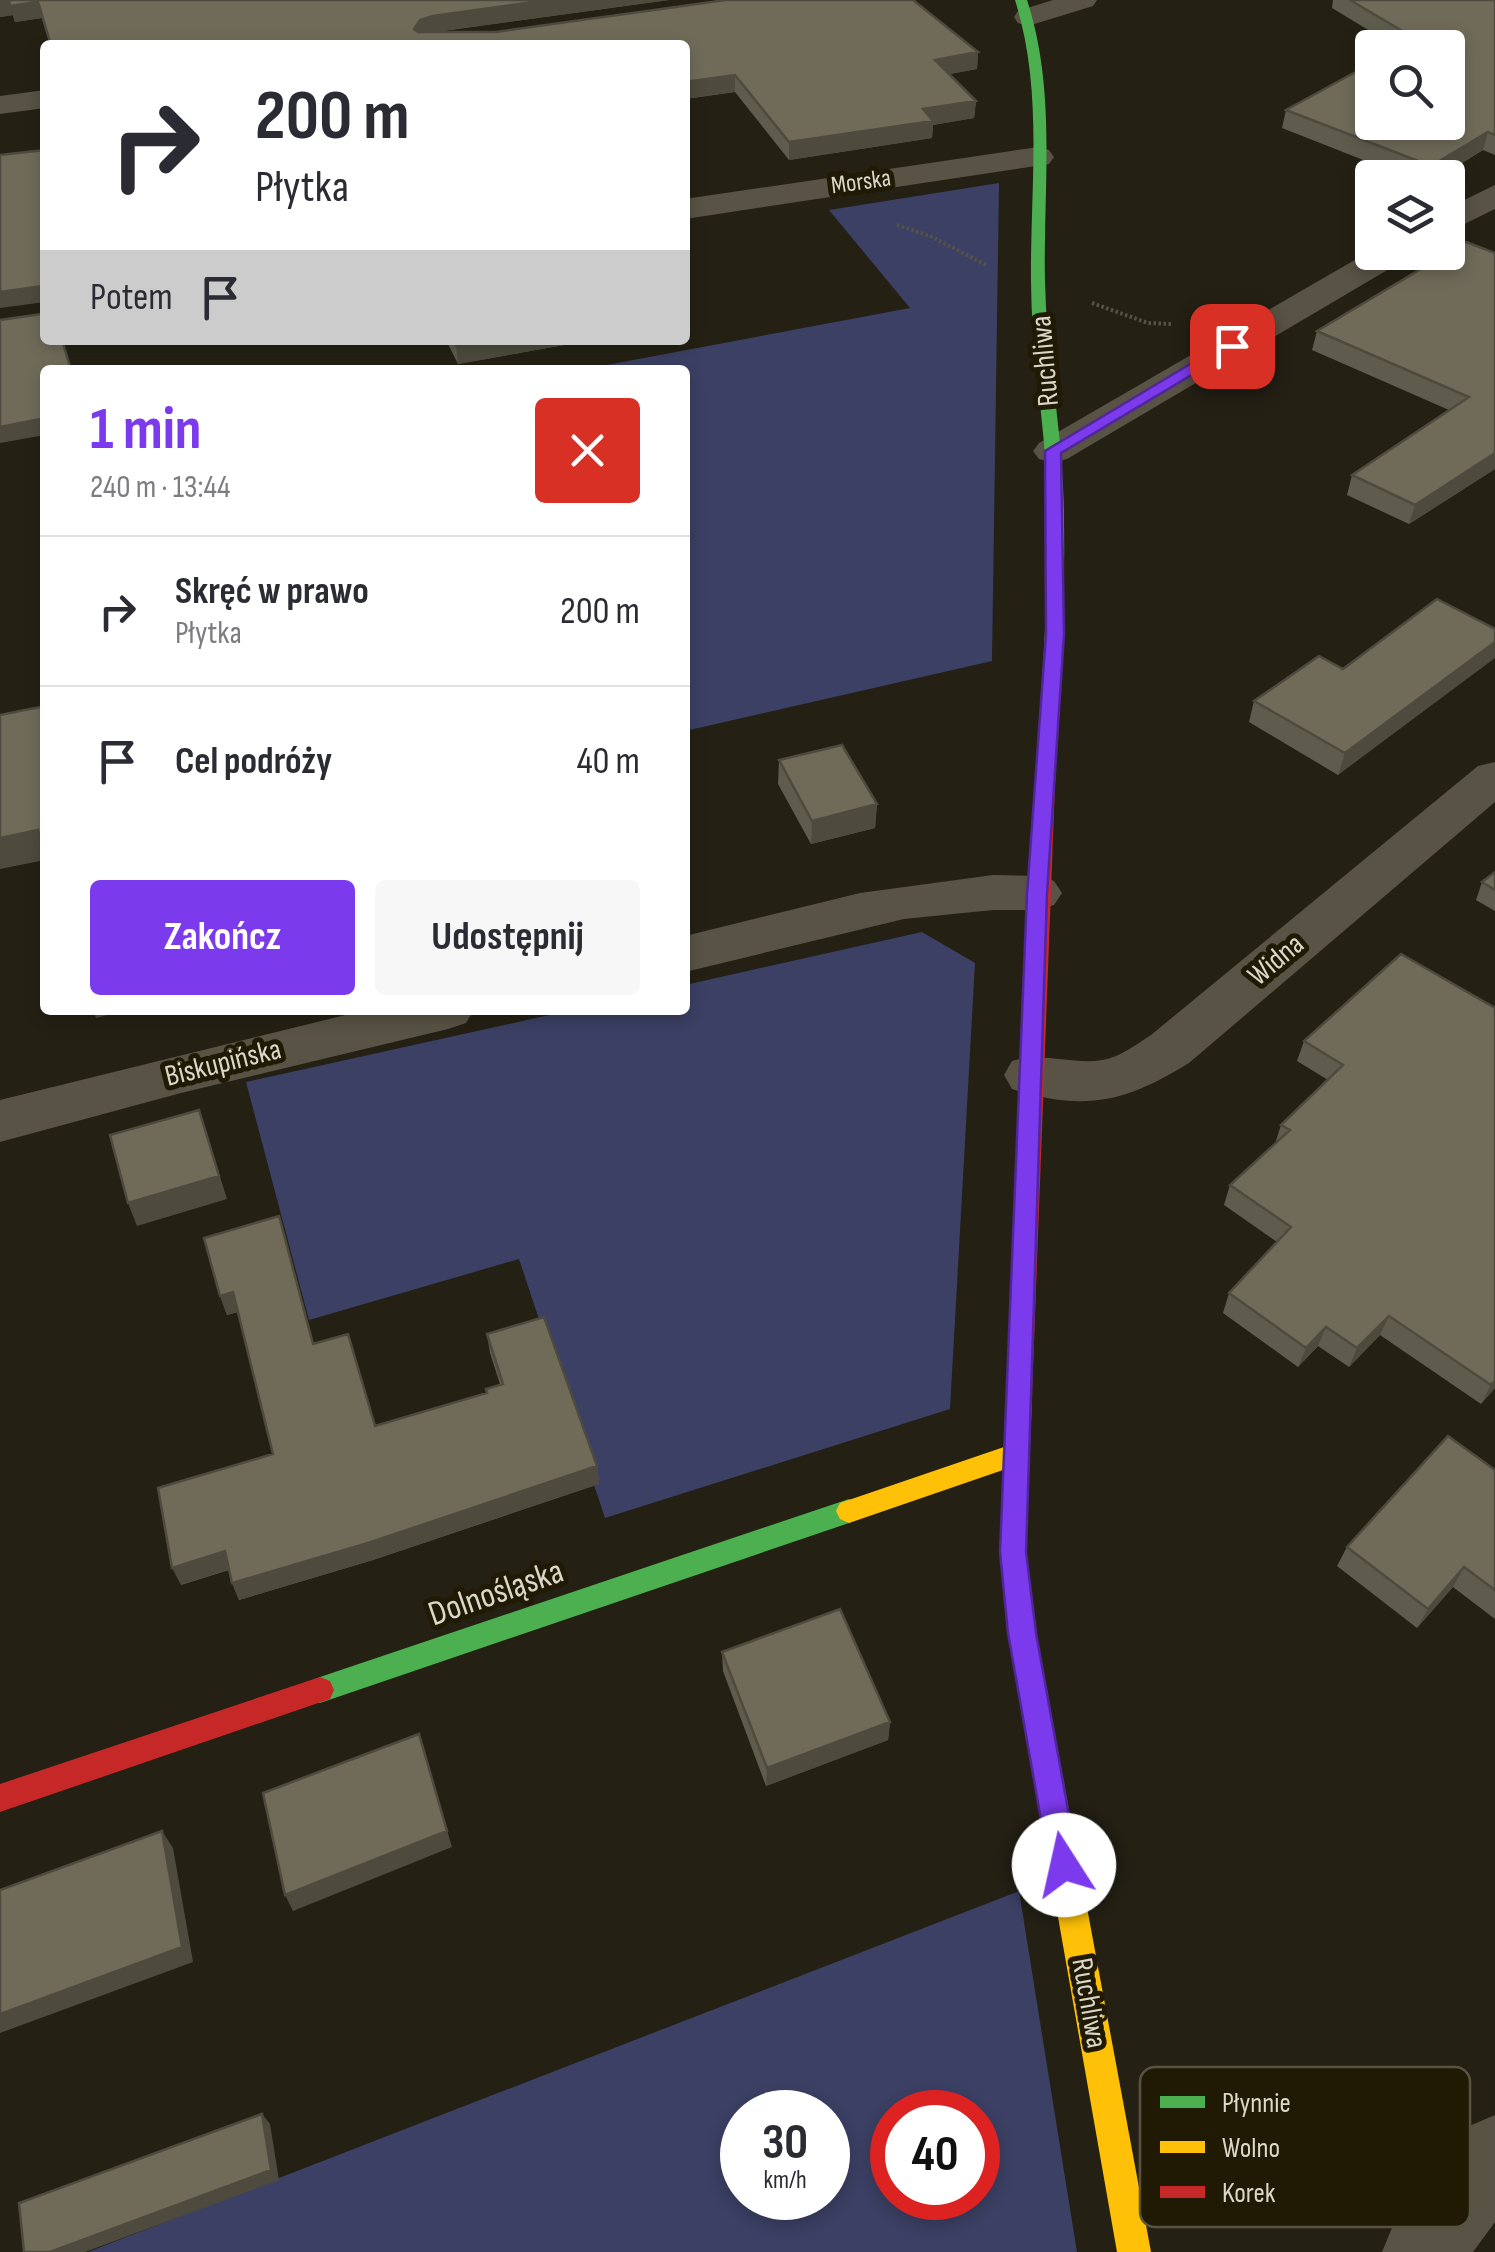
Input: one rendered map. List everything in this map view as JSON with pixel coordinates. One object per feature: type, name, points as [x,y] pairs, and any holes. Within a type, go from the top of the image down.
[{"type":"street","name":"Ruchliwa","points":[[1083,0],[1024,8],[1040,105],[1038,285],[1053,451],[1055,634],[1037,894],[1013,1552],[1022,1633],[1134,2252]]},
{"type":"street","points":[[0,106],[40,100]]},
{"type":"street","name":"Morska","points":[[690,208],[1038,157]]},
{"type":"street","points":[[1465,212],[1495,195]]},
{"type":"street","points":[[1053,451],[1363,270]]},
{"type":"street","name":"Widna","points":[[1031,1075],[1090,1081],[1126,1076],[1170,1049],[1495,777]]},
{"type":"street","points":[[690,953],[934,897],[987,890],[1037,894]]},
{"type":"street","name":"Biskupińska","points":[[0,1121],[427,1015]]},
{"type":"street","name":"Dolnośląska","points":[[0,1798],[1014,1455]]},
{"type":"street","points":[[1470,2189],[1495,2155]]},
{"type":"street","points":[[1424,2252],[1442,2227]]},
{"type":"shaded area","points":[[999,183],[992,661],[690,730],[690,365],[607,365],[910,308],[829,210]]},
{"type":"shaded area","points":[[922,932],[975,963],[950,1409],[605,1518],[519,1259],[309,1320],[246,1082],[549,1015],[690,1015],[690,984]]},
{"type":"shaded area","points":[[1019,1891],[1077,2252],[88,2252]]},
{"type":"building","points":[[9,0],[548,0],[433,16],[420,20],[414,29],[496,32],[726,0],[913,0],[978,52],[935,60],[976,101],[923,109],[933,121],[789,142],[735,75],[690,81],[690,40],[49,40],[38,2],[10,6]]},
{"type":"building","points":[[1350,0],[1495,0],[1495,135],[1488,132],[1441,160],[1415,160],[1364,140],[1465,140],[1465,30],[1401,30]]},
{"type":"building","points":[[1355,72],[1355,137],[1286,110]]},
{"type":"building","points":[[40,151],[40,286],[0,292],[0,155]]},
{"type":"building","points":[[1465,243],[1495,253],[1495,453],[1415,505],[1352,475],[1469,397],[1317,331],[1419,270],[1465,270]]},
{"type":"building","points":[[40,314],[40,345],[64,345],[70,365],[40,365],[40,419],[0,427],[0,320]]},
{"type":"building","points":[[1437,599],[1495,629],[1495,642],[1345,753],[1254,701],[1319,656],[1343,669]]},
{"type":"building","points":[[40,707],[40,839],[38,830],[0,838],[0,715]]},
{"type":"building","points":[[842,745],[877,804],[812,821],[779,760]]},
{"type":"building","points":[[1495,872],[1495,890],[1482,882]]},
{"type":"building","points":[[1401,954],[1495,1008],[1495,1381],[1491,1385],[1389,1316],[1357,1348],[1326,1327],[1306,1348],[1229,1293],[1291,1227],[1230,1185],[1290,1130],[1281,1125],[1343,1065],[1304,1041]]},
{"type":"building","points":[[199,1110],[219,1176],[128,1203],[110,1135]]},
{"type":"building","points":[[279,1216],[313,1344],[348,1334],[375,1426],[487,1393],[486,1389],[503,1384],[487,1334],[544,1317],[597,1466],[368,1543],[232,1583],[225,1551],[172,1568],[158,1488],[273,1454],[233,1292],[220,1296],[204,1238]]},
{"type":"building","points":[[1448,1436],[1495,1470],[1495,1590],[1464,1567],[1428,1609],[1347,1547]]},
{"type":"building","points":[[840,1609],[890,1722],[767,1768],[722,1652]]},
{"type":"building","points":[[419,1734],[447,1831],[285,1895],[263,1793]]},
{"type":"building","points":[[162,1831],[182,1947],[0,2014],[0,1890]]},
{"type":"building","points":[[262,2114],[271,2170],[50,2252],[24,2252],[19,2203]]},
{"type":"traffic: fast","points":[[1021,0],[1031,31],[1040,101],[1039,302],[1055,490],[1054,616],[1045,784]]},
{"type":"traffic: fast","points":[[320,1690],[849,1511]]},
{"type":"traffic: slow","points":[[1019,1395],[1013,1551],[1022,1633],[1134,2252]]},
{"type":"traffic: slow","points":[[849,1511],[1014,1455]]},
{"type":"traffic: jam","points":[[1019,1395],[1045,784]]},
{"type":"traffic: jam","points":[[0,1798],[320,1690]]},
{"type":"route","points":[[1064,1865],[1022,1633],[1013,1552],[1037,894],[1055,634],[1053,451],[1232,346]]}]
